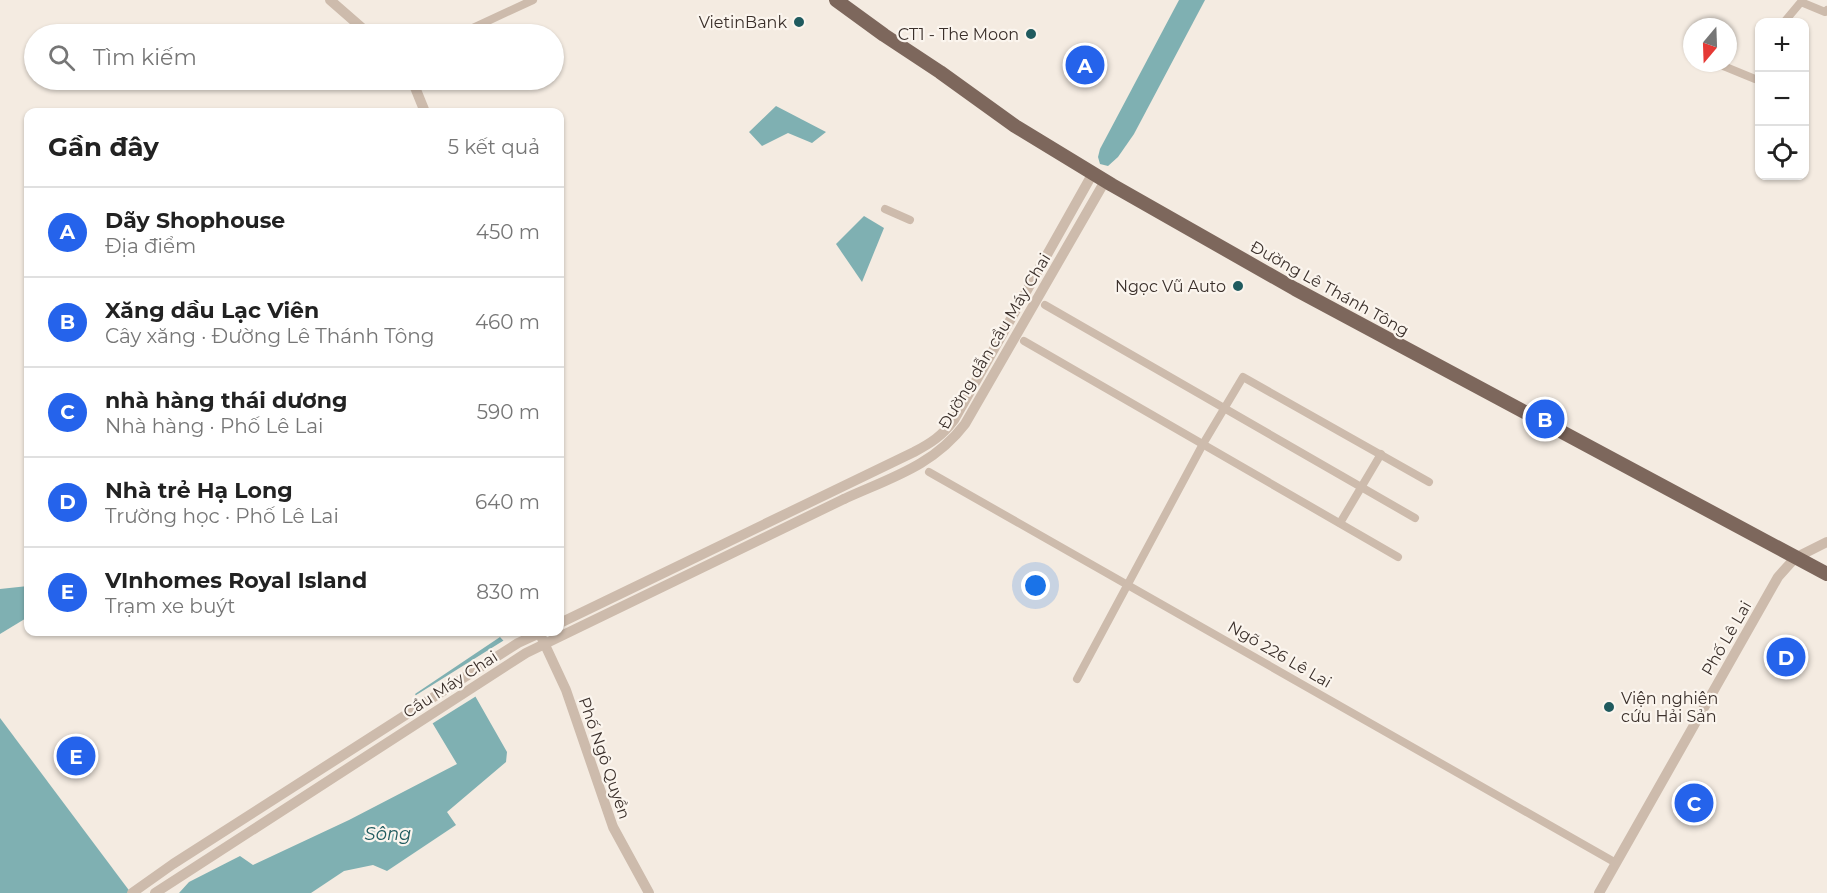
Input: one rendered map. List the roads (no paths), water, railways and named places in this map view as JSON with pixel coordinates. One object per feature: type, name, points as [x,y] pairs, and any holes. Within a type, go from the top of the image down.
[{"type":"main road","name":"Đường Lê Thánh Tông","points":[[836,0],[1015,126],[1099,177],[1295,289],[1827,574]]},
{"type":"street","points":[[330,0],[358,24]]},
{"type":"street","points":[[481,24],[533,0]]},
{"type":"street","points":[[1788,18],[1801,2],[1826,12],[1827,10]]},
{"type":"street","points":[[1737,72],[1755,79]]},
{"type":"street","points":[[416,90],[423,108]]},
{"type":"street","name":"Đường dẫn cầu Máy Chai","points":[[564,621],[933,442],[942,435],[1099,177]]},
{"type":"street","name":"Đường dẫn cầu Máy Chai","points":[[844,499],[921,464],[939,453],[952,441],[965,424],[1099,177]]},
{"type":"street","points":[[885,208],[910,220]]},
{"type":"street","points":[[1045,305],[1414,518]]},
{"type":"street","points":[[1024,341],[1398,557]]},
{"type":"street","points":[[1077,679],[1203,444],[1243,377],[1429,482]]},
{"type":"street","points":[[1340,523],[1381,454]]},
{"type":"street","name":"Ngõ 226 Lê Lai","points":[[929,472],[1616,863]]},
{"type":"street","name":"Cầu Máy Chai","points":[[564,635],[844,499]]},
{"type":"street","name":"Phố Lê Lai","points":[[1599,893],[1778,577],[1795,558],[1827,542]]},
{"type":"street","name":"Cầu Máy Chai","points":[[132,893],[173,864],[498,656],[533,636]]},
{"type":"street","name":"Phố Ngô Quyền","points":[[542,636],[566,690],[613,827],[648,893]]},
{"type":"street","name":"Cầu Máy Chai","points":[[155,893],[526,653],[561,636]]},
{"type":"water","points":[[1179,0],[1205,0],[1134,134],[1118,157],[1108,166],[1100,164],[1098,157],[1100,149]]},
{"type":"water","points":[[776,106],[826,132],[812,143],[788,133],[762,146],[749,132]]},
{"type":"water","points":[[864,216],[884,228],[862,282],[836,244]]},
{"type":"water","points":[[24,586],[24,619],[0,634],[0,589]]},
{"type":"water","name":"Sông","points":[[500,637],[515,653],[474,694],[507,752],[506,762],[447,812],[456,825],[387,871],[373,865],[344,871],[311,893],[179,893],[189,882],[240,856],[253,865],[349,820],[457,764],[415,694]]},
{"type":"water","points":[[0,718],[131,893],[0,893]]},
{"type":"place","name":"VietinBank","points":[[799,22]]},
{"type":"place","name":"CT1 - The Moon","points":[[1031,34]]},
{"type":"place","name":"Dãy Shophouse","points":[[1085,65]]},
{"type":"place","name":"Ngọc Vũ Auto","points":[[1238,286]]},
{"type":"place","name":"Xăng dầu Lạc Viên","points":[[1545,419]]},
{"type":"place","name":"Nhà trẻ Hạ Long","points":[[1786,657]]},
{"type":"place","name":"Viện nghiên cứu Hải Sản","points":[[1609,707]]},
{"type":"place","name":"VInhomes Royal Island","points":[[76,756]]},
{"type":"place","name":"nhà hàng thái dương","points":[[1694,803]]}]
